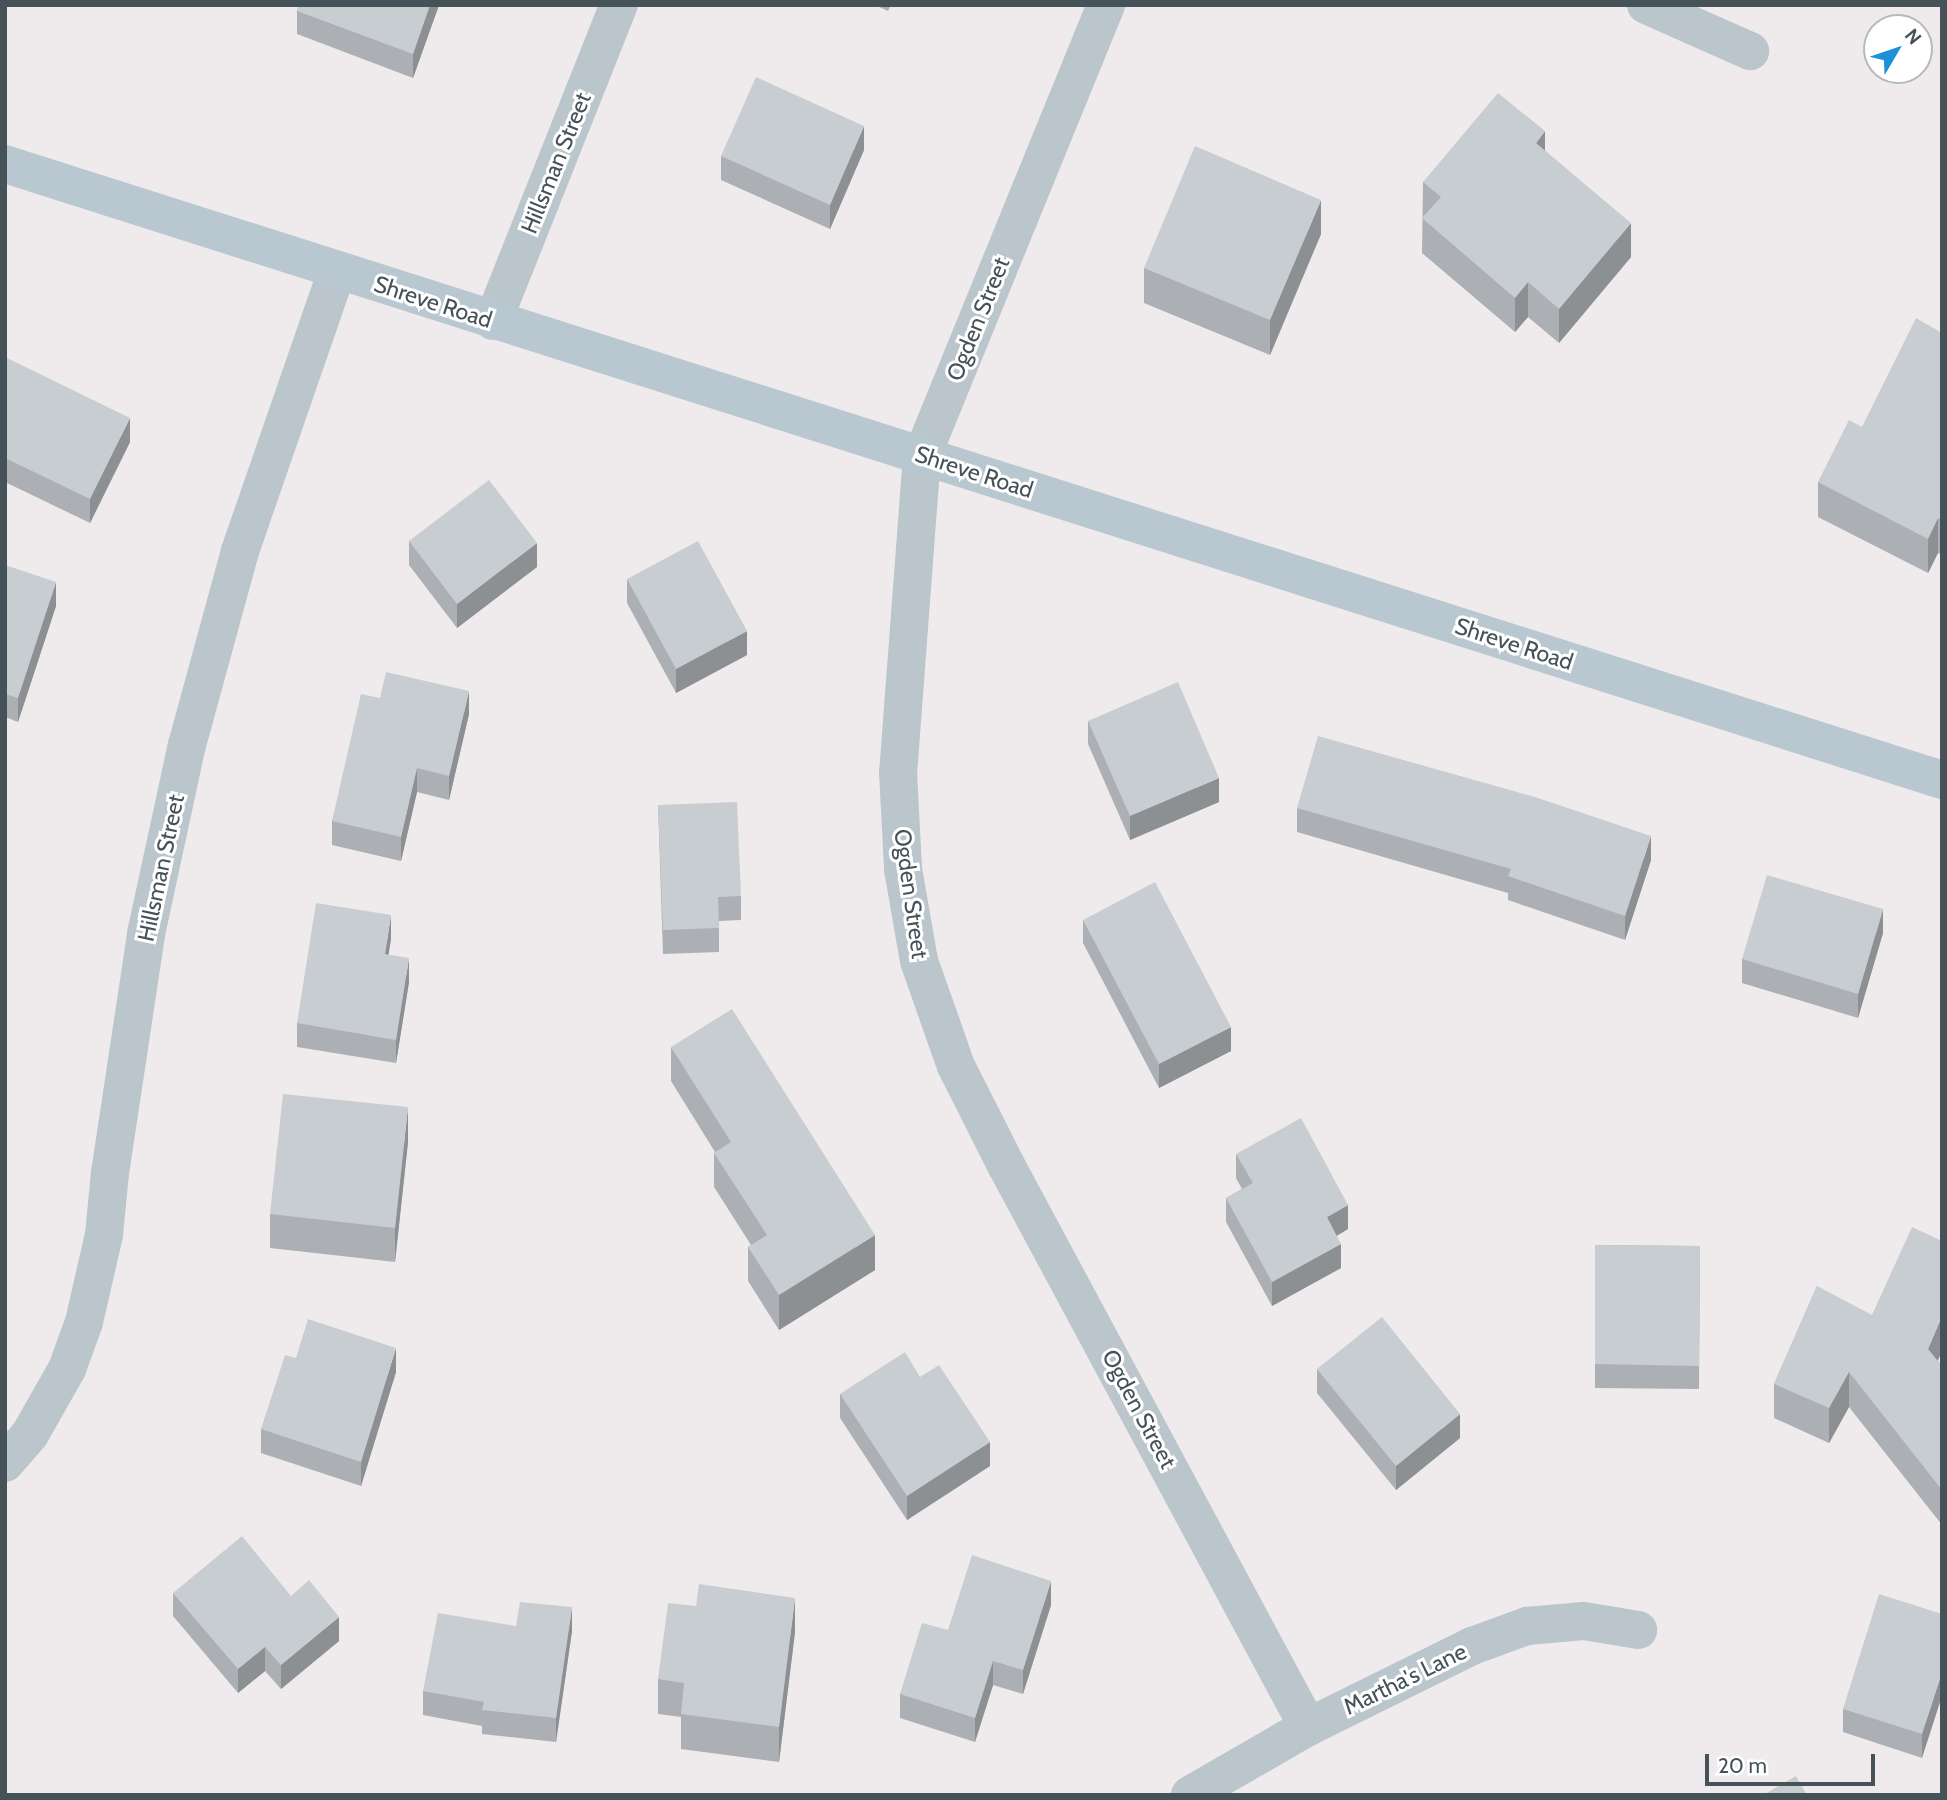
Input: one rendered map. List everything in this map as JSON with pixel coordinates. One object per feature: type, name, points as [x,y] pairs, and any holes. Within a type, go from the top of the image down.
[{"type":"main road","name":"Shreve Road","points":[[5,164],[1942,780]]},
{"type":"street","name":"Hillsman Street","points":[[493,321],[619,5]]},
{"type":"street","name":"Ogden Street","points":[[1107,5],[922,455],[898,772],[903,869],[919,961],[956,1066],[1006,1165],[1308,1727]]},
{"type":"street","points":[[1646,5],[1750,51]]},
{"type":"street","name":"Hillsman Street","points":[[5,1463],[30,1434],[61,1380],[84,1322],[104,1235],[110,1173],[146,934],[187,745],[240,551],[337,271]]},
{"type":"street","name":"Martha's Lane","points":[[1190,1795],[1308,1727],[1472,1646],[1527,1626],[1584,1620],[1638,1630]]},
{"type":"building","points":[[299,5],[430,5],[413,54],[297,11]]},
{"type":"building","points":[[756,77],[864,126],[830,205],[721,156]]},
{"type":"building","points":[[1498,93],[1545,131],[1536,143],[1631,223],[1559,309],[1528,282],[1515,298],[1422,218],[1441,197],[1423,182]]},
{"type":"building","points":[[1195,146],[1321,200],[1270,320],[1144,268]]},
{"type":"building","points":[[1916,318],[1942,333],[1942,520],[1938,518],[1928,539],[1818,482],[1849,420],[1862,427]]},
{"type":"building","points":[[5,357],[130,418],[90,499],[5,458]]},
{"type":"building","points":[[489,480],[537,543],[457,604],[409,541]]},
{"type":"building","points":[[698,541],[747,631],[676,669],[627,579]]},
{"type":"building","points":[[5,565],[56,582],[18,698],[5,694]]},
{"type":"building","points":[[386,672],[469,691],[449,776],[417,768],[401,837],[332,821],[361,694],[380,698]]},
{"type":"building","points":[[1178,682],[1219,778],[1130,816],[1088,721]]},
{"type":"building","points":[[1318,736],[1535,797],[1651,836],[1625,916],[1508,876],[1511,869],[1297,808]]},
{"type":"building","points":[[737,802],[741,896],[718,897],[719,928],[663,930],[658,805]]},
{"type":"building","points":[[1767,875],[1883,909],[1858,994],[1742,959]]},
{"type":"building","points":[[1155,882],[1231,1027],[1159,1064],[1083,920]]},
{"type":"building","points":[[316,903],[391,915],[385,954],[409,958],[396,1040],[297,1023]]},
{"type":"building","points":[[732,1009],[875,1235],[779,1295],[748,1247],[767,1235],[714,1153],[731,1142],[671,1047]]},
{"type":"building","points":[[283,1094],[408,1107],[395,1228],[270,1214]]},
{"type":"building","points":[[1301,1118],[1348,1205],[1327,1217],[1341,1244],[1272,1282],[1226,1198],[1253,1183],[1236,1154]]},
{"type":"building","points":[[1912,1227],[1942,1241],[1942,1316],[1928,1349],[1942,1366],[1942,1490],[1849,1372],[1829,1408],[1774,1384],[1817,1286],[1872,1315]]},
{"type":"building","points":[[1595,1245],[1700,1246],[1699,1366],[1595,1364]]},
{"type":"building","points":[[1382,1317],[1460,1414],[1396,1466],[1317,1369]]},
{"type":"building","points":[[308,1319],[396,1348],[361,1462],[261,1429],[285,1355],[296,1358]]},
{"type":"building","points":[[905,1352],[920,1377],[939,1365],[990,1442],[907,1496],[840,1394]]},
{"type":"building","points":[[242,1536],[291,1596],[309,1580],[339,1617],[281,1665],[265,1647],[238,1669],[173,1593]]},
{"type":"building","points":[[972,1555],[1051,1581],[1023,1670],[993,1661],[975,1718],[900,1694],[922,1623],[948,1630]]},
{"type":"building","points":[[699,1584],[795,1598],[779,1727],[681,1714],[684,1683],[658,1679],[668,1603],[696,1606]]},
{"type":"building","points":[[1879,1594],[1942,1614],[1942,1672],[1922,1734],[1843,1709]]},
{"type":"building","points":[[520,1602],[572,1607],[556,1718],[482,1710],[484,1702],[423,1691],[438,1613],[516,1626]]},
{"type":"building","points":[[1796,1776],[1807,1795],[1763,1795]]}]
